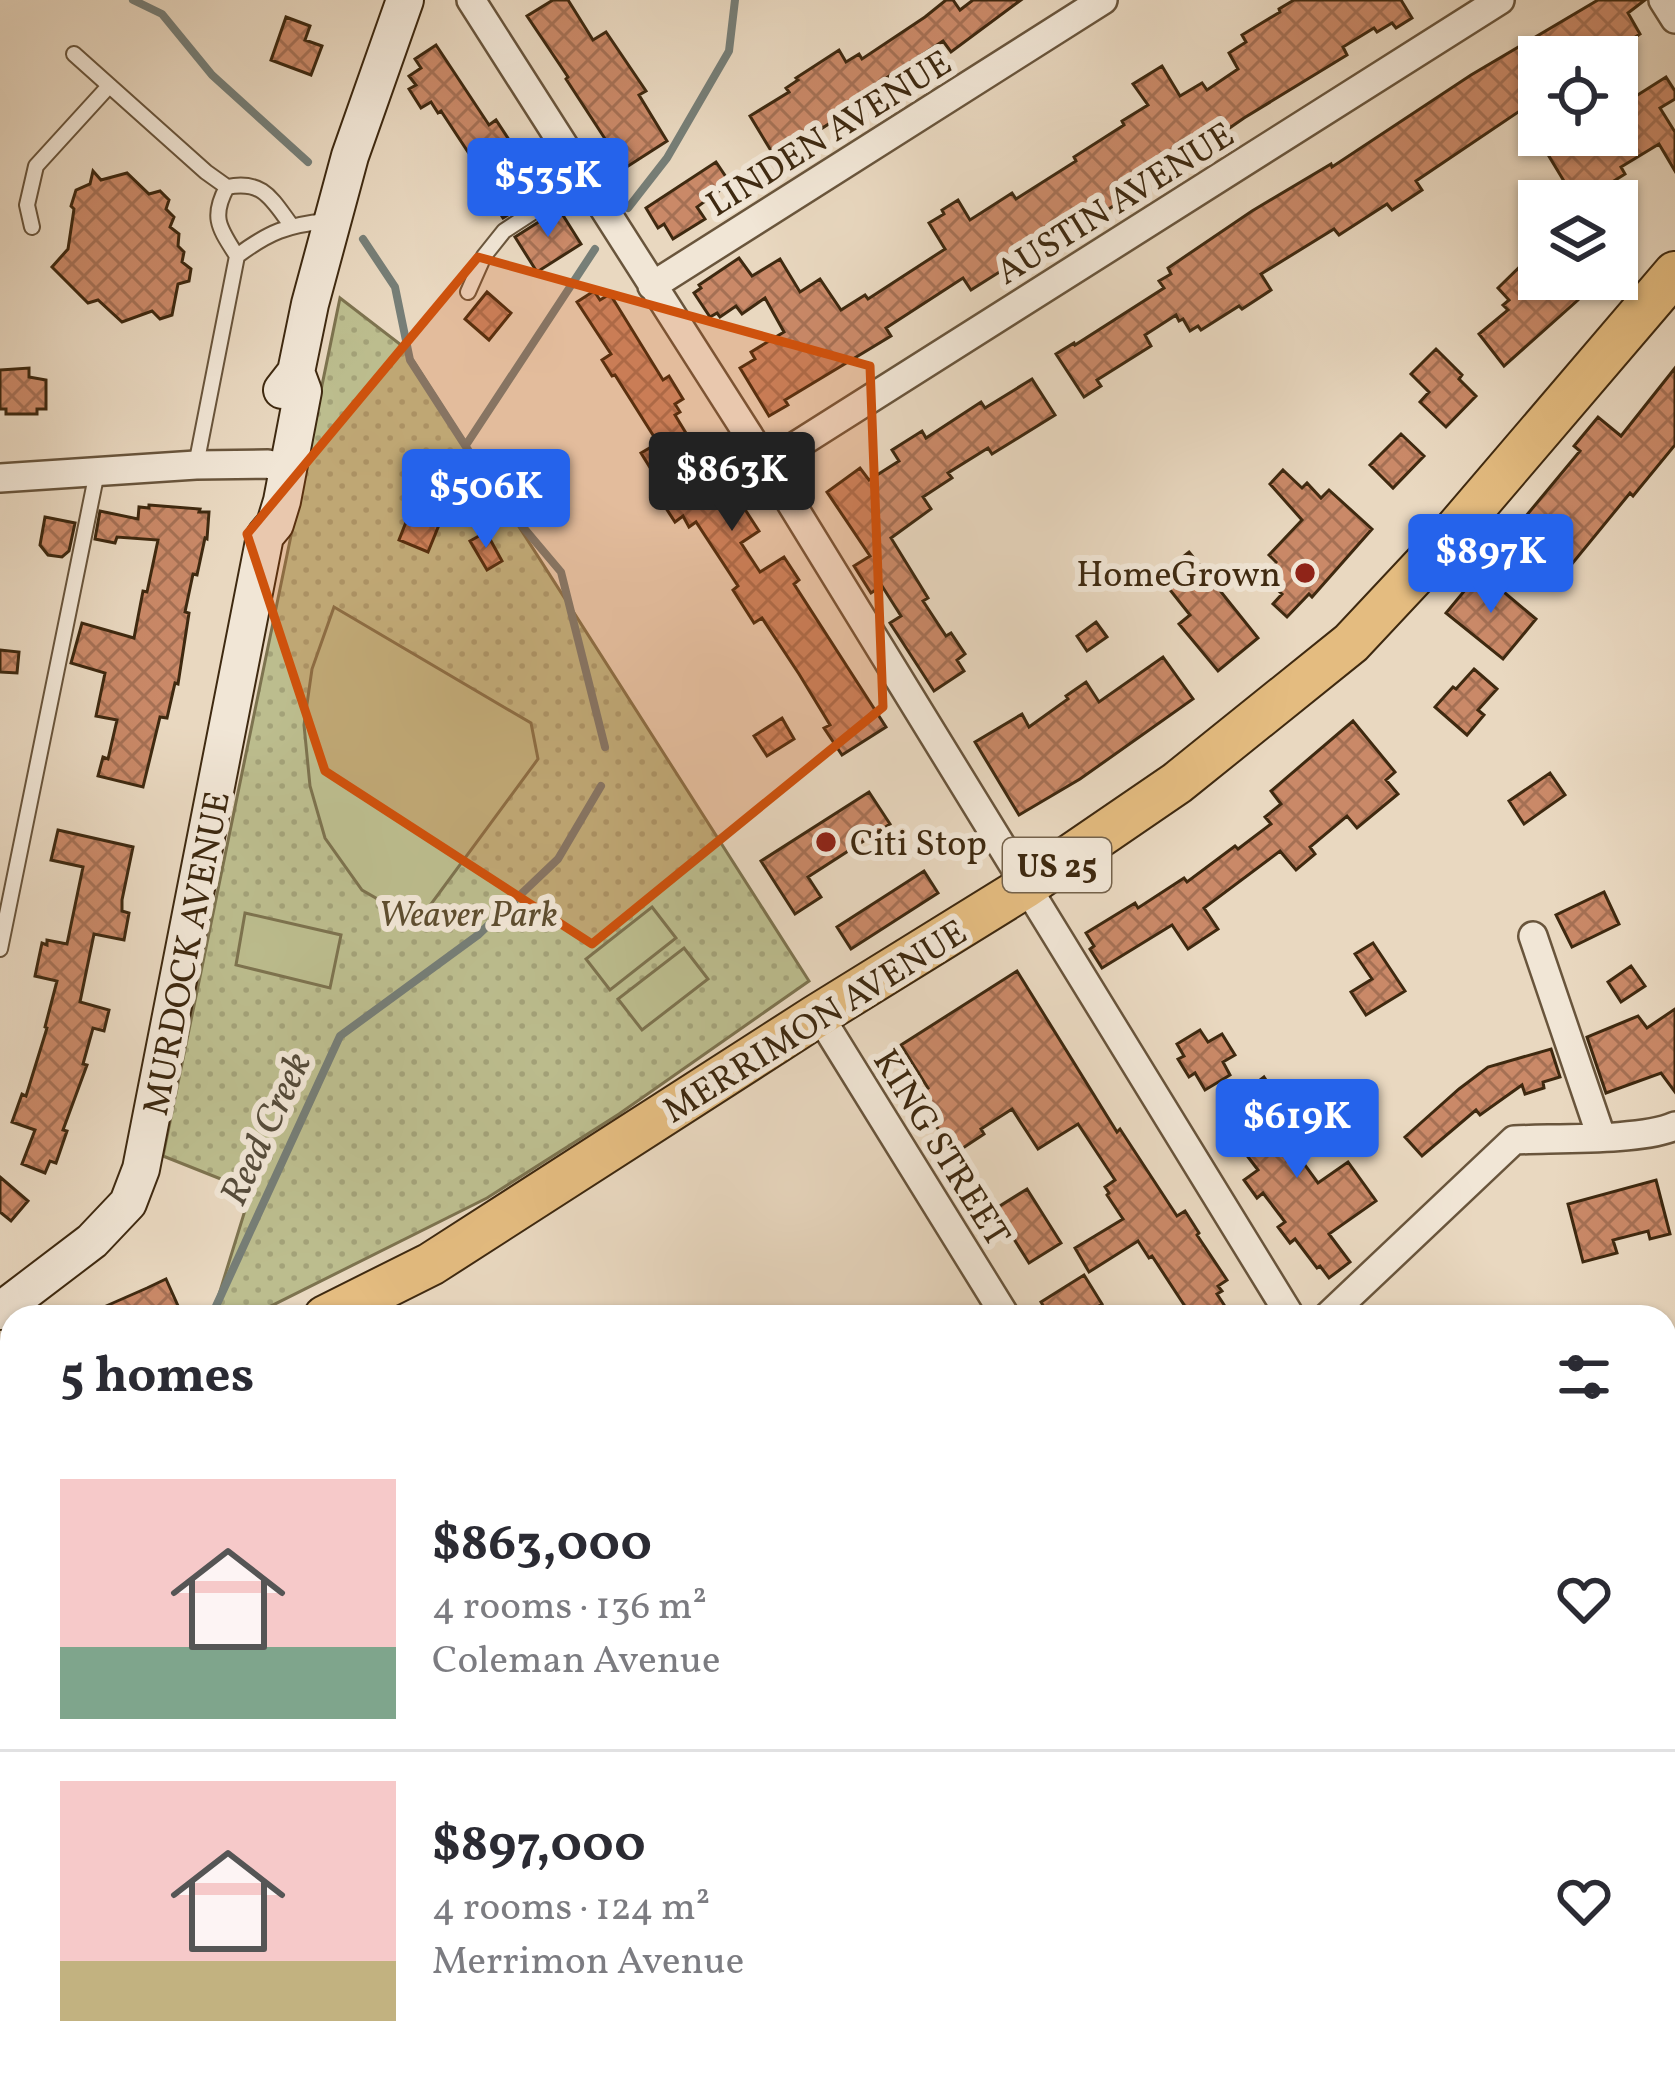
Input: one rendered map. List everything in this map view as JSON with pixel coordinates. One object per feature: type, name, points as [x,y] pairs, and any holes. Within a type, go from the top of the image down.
[{"type":"main road","name":"MERRIMON AVENUE","points":[[349,1305],[431,1264],[1025,887],[1177,783],[1351,643],[1440,548],[1675,273]]},
{"type":"street","name":"MURDOCK AVENUE","points":[[8,1305],[92,1241],[128,1203],[141,1169],[265,536],[258,522],[278,467],[283,388],[296,372],[350,156],[405,0]]},
{"type":"street","points":[[471,0],[767,464],[1284,1305]]},
{"type":"street","name":"LINDEN AVENUE","points":[[652,286],[1103,0]]},
{"type":"street","name":"AUSTIN AVENUE","points":[[767,464],[1500,0]]},
{"type":"street","points":[[1663,0],[1675,19]]},
{"type":"street","points":[[0,478],[196,465],[278,467]]},
{"type":"street","points":[[1533,936],[1601,1136]]},
{"type":"street","name":"KING STREET","points":[[819,1015],[999,1305]]},
{"type":"street","points":[[1340,1305],[1514,1140],[1675,1126]]},
{"type":"lane","points":[[74,54],[206,172],[227,187],[245,183],[260,187],[291,224]]},
{"type":"lane","points":[[32,227],[27,206],[36,166],[109,86]]},
{"type":"lane","points":[[468,292],[484,256],[504,231],[584,179]]},
{"type":"lane","points":[[196,465],[237,256],[217,220],[227,187]]},
{"type":"lane","points":[[237,256],[262,237],[291,224],[332,220]]},
{"type":"lane","points":[[0,950],[97,472]]},
{"type":"highlighted area","points":[[478,257],[870,366],[883,707],[592,944],[325,771],[247,534]]},
{"type":"green space","name":"Weaver Park","points":[[340,298],[405,348],[809,981],[619,1114],[487,1198],[273,1305],[216,1305],[251,1191],[163,1156]]},
{"type":"green space","points":[[334,607],[531,723],[538,759],[423,915],[390,906],[362,890],[325,838],[310,786],[304,725],[312,669]]},
{"type":"green space","points":[[652,907],[676,938],[610,990],[586,959]]},
{"type":"green space","points":[[245,913],[341,935],[330,988],[236,965]]},
{"type":"green space","points":[[684,948],[708,979],[642,1030],[618,999]]},
{"type":"building","points":[[553,0],[568,0],[593,40],[606,32],[646,91],[639,95],[667,141],[622,170],[527,16]]},
{"type":"building","points":[[946,0],[953,0],[960,10],[973,0],[1021,0],[951,52],[943,41],[837,110],[841,116],[793,147],[791,143],[773,154],[750,116],[789,92],[786,88],[796,78],[839,50],[846,62],[859,54],[862,59]]},
{"type":"building","points":[[1294,0],[1401,0],[1412,18],[1396,28],[1392,23],[1377,32],[1374,28],[1343,47],[1347,55],[1164,166],[1107,210],[1105,205],[971,290],[963,278],[886,328],[891,336],[785,400],[788,405],[769,416],[740,368],[755,359],[751,352],[784,332],[765,298],[742,314],[736,306],[720,317],[717,313],[710,317],[694,293],[699,285],[739,258],[752,276],[780,259],[800,292],[820,279],[841,310],[865,295],[868,299],[945,249],[929,223],[944,214],[942,210],[958,200],[970,220],[1012,193],[1016,199],[1076,161],[1074,157],[1148,105],[1133,84],[1162,66],[1180,96],[1202,83],[1207,90],[1238,69],[1229,53],[1246,42],[1242,35]]},
{"type":"building","points":[[1598,0],[1645,0],[1628,13],[1640,34],[1637,36],[1537,36]]},
{"type":"building","points":[[286,17],[310,26],[305,40],[322,46],[311,75],[271,60]]},
{"type":"building","points":[[436,45],[489,125],[496,120],[523,161],[529,158],[540,175],[526,184],[535,198],[503,218],[488,194],[493,190],[441,111],[431,102],[421,108],[409,89],[416,85],[409,76],[421,68],[415,59]]},
{"type":"building","points":[[1518,47],[1518,112],[1416,181],[1422,190],[1392,210],[1387,204],[1339,235],[1334,229],[1261,274],[1271,290],[1242,309],[1239,306],[1201,330],[1198,326],[1190,331],[1176,315],[1145,335],[1151,346],[1097,380],[1101,386],[1084,397],[1056,354],[1164,288],[1159,281],[1171,274],[1168,268],[1252,211],[1332,167]]},
{"type":"building","points":[[1666,77],[1675,91],[1675,99],[1660,108],[1675,132],[1675,171],[1659,144],[1621,167],[1625,174],[1615,180],[1563,180],[1549,156],[1638,156],[1638,95]]},
{"type":"building","points":[[716,162],[730,183],[697,207],[705,219],[673,239],[664,224],[658,228],[646,208]]},
{"type":"building","points":[[93,171],[101,180],[127,173],[149,194],[160,191],[169,200],[166,209],[174,217],[170,227],[179,234],[182,262],[191,269],[189,281],[178,284],[172,315],[160,319],[152,311],[122,322],[98,300],[88,303],[52,267],[68,249],[76,190],[90,184]]},
{"type":"building","points":[[559,209],[581,244],[537,272],[515,237]]},
{"type":"building","points":[[1518,268],[1518,300],[1578,300],[1504,366],[1479,334],[1508,310],[1503,305],[1509,300],[1498,288]]},
{"type":"building","points":[[594,291],[600,300],[610,294],[663,380],[669,376],[683,399],[675,404],[680,412],[675,415],[717,484],[709,489],[728,519],[744,508],[759,531],[741,543],[760,572],[784,557],[799,580],[794,584],[886,727],[842,755],[799,674],[762,618],[754,623],[733,590],[738,586],[696,522],[689,527],[683,516],[675,522],[660,499],[667,495],[641,453],[658,443],[602,360],[611,354],[577,302]]},
{"type":"building","points":[[487,292],[511,313],[489,340],[465,319]]},
{"type":"building","points":[[1436,349],[1476,396],[1446,427],[1420,402],[1429,392],[1411,374]]},
{"type":"building","points":[[29,368],[29,377],[46,380],[46,409],[37,409],[37,414],[6,414],[6,409],[0,409],[0,370]]},
{"type":"building","points":[[1675,368],[1675,445],[1567,570],[1516,528],[1580,451],[1574,446],[1598,417],[1621,436]]},
{"type":"building","points":[[1032,379],[1055,415],[992,454],[988,448],[948,473],[952,478],[923,497],[931,509],[891,538],[928,598],[923,601],[946,636],[951,633],[965,654],[957,660],[964,671],[934,691],[890,623],[901,616],[882,586],[871,593],[854,566],[870,556],[827,492],[860,468],[869,480],[899,461],[892,450],[922,431],[926,438],[981,402],[985,408]]},
{"type":"building","points":[[1401,434],[1424,456],[1393,488],[1370,465]]},
{"type":"building","points":[[1283,470],[1302,488],[1307,483],[1321,498],[1329,490],[1372,529],[1312,597],[1309,594],[1287,617],[1273,604],[1282,594],[1271,584],[1279,576],[1271,568],[1276,562],[1269,555],[1302,520],[1270,484]]},
{"type":"building","points":[[422,481],[452,493],[428,552],[399,540]]},
{"type":"building","points":[[139,507],[209,512],[207,539],[185,612],[189,613],[178,684],[167,718],[160,717],[143,787],[98,776],[103,757],[108,759],[117,720],[96,716],[105,673],[71,663],[82,623],[134,638],[158,540],[117,537],[115,543],[95,539],[100,511],[138,519]]},
{"type":"building","points":[[45,517],[75,523],[69,551],[62,557],[48,555],[40,545]]},
{"type":"building","points":[[486,532],[502,561],[487,570],[470,541]]},
{"type":"building","points":[[1189,552],[1258,638],[1218,671],[1179,624],[1190,615],[1159,576]]},
{"type":"building","points":[[1480,572],[1536,619],[1503,659],[1446,613]]},
{"type":"building","points":[[1096,622],[1107,637],[1087,651],[1077,636]]},
{"type":"building","points":[[0,650],[19,652],[17,673],[0,672]]},
{"type":"building","points":[[1163,657],[1193,699],[1080,779],[1019,815],[975,742],[1022,714],[1029,727],[1086,682],[1099,702]]},
{"type":"building","points":[[1474,669],[1497,689],[1478,710],[1484,715],[1467,735],[1435,707]]},
{"type":"building","points":[[782,718],[794,739],[767,756],[754,736]]},
{"type":"building","points":[[1353,721],[1395,772],[1386,780],[1398,794],[1357,828],[1347,816],[1310,847],[1315,854],[1296,870],[1280,851],[1204,908],[1218,929],[1188,949],[1172,925],[1102,968],[1086,933],[1135,903],[1138,908],[1184,878],[1187,882],[1271,824],[1265,817],[1281,804],[1271,791]]},
{"type":"building","points":[[1550,773],[1565,795],[1524,824],[1509,801]]},
{"type":"building","name":"Citi Stop","points":[[869,792],[890,824],[808,877],[821,897],[795,914],[761,861]]},
{"type":"building","points":[[58,830],[133,847],[122,900],[122,911],[129,913],[124,940],[94,934],[80,1002],[109,1010],[104,1031],[93,1028],[83,1064],[87,1065],[63,1130],[67,1131],[56,1163],[50,1161],[45,1173],[22,1164],[35,1130],[12,1122],[22,1094],[26,1096],[57,981],[35,976],[42,943],[67,944],[83,867],[51,860]]},
{"type":"building","points":[[924,871],[938,893],[851,949],[837,927]]},
{"type":"building","points":[[1604,892],[1619,924],[1572,947],[1556,915]]},
{"type":"building","points":[[1373,943],[1405,991],[1366,1015],[1351,992],[1372,979],[1355,954]]},
{"type":"building","points":[[1631,966],[1645,986],[1621,1002],[1608,982]]},
{"type":"building","points":[[1017,971],[1117,1132],[1120,1129],[1177,1216],[1185,1211],[1199,1233],[1227,1280],[1218,1286],[1222,1291],[1217,1294],[1224,1305],[1184,1305],[1138,1241],[1089,1272],[1075,1248],[1123,1219],[1105,1187],[1115,1180],[1078,1124],[1038,1149],[1012,1109],[954,1154],[917,1096],[928,1088],[901,1045]]},
{"type":"building","points":[[1675,1009],[1675,1092],[1661,1073],[1606,1093],[1587,1037],[1638,1016],[1647,1028]]},
{"type":"building","points":[[1200,1030],[1208,1042],[1222,1034],[1235,1055],[1223,1062],[1230,1075],[1205,1090],[1195,1073],[1189,1077],[1178,1059],[1184,1056],[1177,1044]]},
{"type":"building","points":[[1551,1049],[1560,1077],[1543,1082],[1544,1088],[1525,1094],[1522,1085],[1480,1115],[1476,1110],[1422,1156],[1405,1137],[1488,1067]]},
{"type":"building","points":[[1264,1077],[1272,1089],[1278,1085],[1298,1111],[1277,1127],[1318,1183],[1348,1162],[1376,1201],[1329,1234],[1350,1262],[1329,1278],[1295,1239],[1290,1243],[1278,1227],[1285,1222],[1263,1193],[1257,1198],[1244,1180],[1258,1170],[1226,1128],[1253,1108],[1255,1103],[1246,1091]]},
{"type":"building","points":[[0,1177],[28,1201],[11,1221],[0,1212]]},
{"type":"building","points":[[1656,1180],[1670,1234],[1650,1239],[1648,1231],[1613,1240],[1617,1253],[1583,1262],[1568,1204]]},
{"type":"building","points":[[1027,1189],[1061,1243],[1029,1263],[995,1209]]},
{"type":"building","points":[[1084,1275],[1102,1304],[1043,1305]]},
{"type":"building","points":[[166,1279],[178,1305],[108,1305]]},
{"type":"waterway","name":"Reed Creek","points":[[133,0],[162,14],[212,75],[308,162]]},
{"type":"waterway","points":[[628,208],[667,158],[729,51],[735,0]]},
{"type":"waterway","name":"Reed Creek","points":[[363,239],[395,287],[410,360],[501,501],[561,572],[605,747]]},
{"type":"waterway","points":[[466,445],[595,249]]},
{"type":"waterway","name":"Reed Creek","points":[[217,1305],[340,1036],[478,935],[558,859],[601,786]]},
{"type":"place","name":"HomeGrown","points":[[1305,573]]},
{"type":"place","name":"Citi Stop","points":[[826,842]]}]
